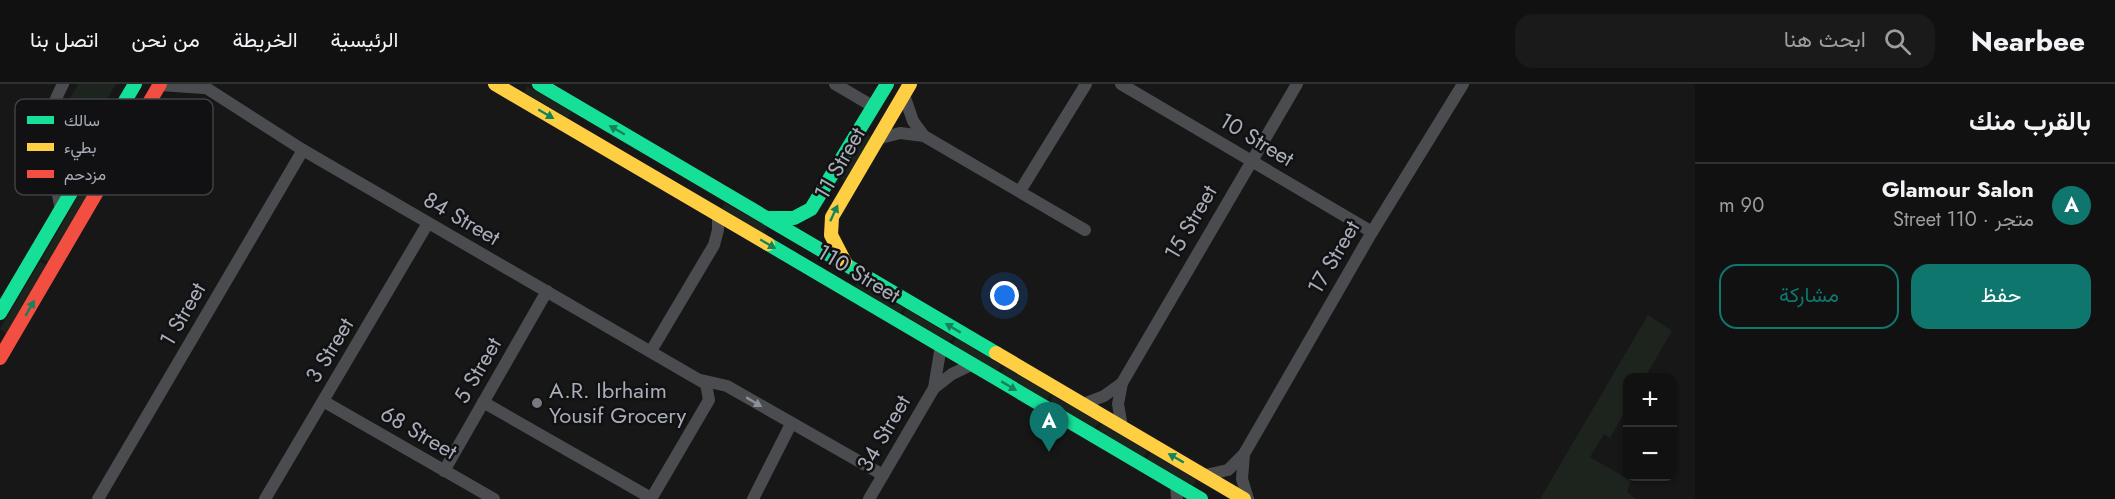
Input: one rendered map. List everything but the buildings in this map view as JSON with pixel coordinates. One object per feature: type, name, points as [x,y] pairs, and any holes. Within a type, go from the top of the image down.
[{"type":"main road","points":[[126,99],[135,84]]},
{"type":"main road","points":[[140,99],[156,84]]},
{"type":"main road","name":"110 Street","points":[[495,84],[1201,499]]},
{"type":"main road","name":"110 Street","points":[[539,84],[1246,499]]},
{"type":"main road","name":"11 Street","points":[[767,218],[794,218],[811,209],[887,84]]},
{"type":"main road","name":"11 Street","points":[[848,266],[834,243],[830,223],[907,89]]},
{"type":"main road","points":[[619,157],[624,152],[632,150],[675,174],[696,177]]},
{"type":"main road","points":[[0,314],[71,195]]},
{"type":"main road","points":[[0,358],[95,195]]},
{"type":"main road","points":[[811,268],[822,266],[844,276],[848,272],[848,266]]},
{"type":"street","points":[[56,99],[63,84]]},
{"type":"street","name":"84 Street","points":[[156,84],[202,86],[303,150],[701,380],[727,386],[883,476]]},
{"type":"street","points":[[835,84],[874,106]]},
{"type":"street","points":[[1020,191],[1086,84]]},
{"type":"street","name":"10 Street","points":[[1121,84],[1372,232]]},
{"type":"street","name":"15 Street","points":[[1122,427],[1118,404],[1122,383],[1251,159],[1298,84]]},
{"type":"street","name":"17 Street","points":[[1205,475],[1228,470],[1244,454],[1372,232],[1463,84]]},
{"type":"street","points":[[907,89],[913,121],[924,136]]},
{"type":"street","points":[[876,140],[900,133],[924,136],[1085,230]]},
{"type":"street","name":"1 Street","points":[[98,499],[303,150]]},
{"type":"street","points":[[58,195],[61,212]]},
{"type":"street","points":[[651,351],[714,245],[718,231],[718,215]]},
{"type":"street","name":"3 Street","points":[[265,499],[428,223]]},
{"type":"street","points":[[714,245],[726,235],[742,229]]},
{"type":"street","name":"5 Street","points":[[444,471],[547,291]]},
{"type":"street","name":"34 Street","points":[[869,499],[934,388],[941,346]]},
{"type":"street","name":"34 Street","points":[[934,388],[952,374],[973,364]]},
{"type":"street","points":[[483,402],[651,498],[709,400],[708,389],[701,380]]},
{"type":"street","name":"15 Street","points":[[1083,404],[1104,396],[1122,383]]},
{"type":"street","name":"68 Street","points":[[323,401],[494,499]]},
{"type":"street","points":[[753,499],[791,424]]},
{"type":"street","name":"17 Street","points":[[1244,454],[1242,479],[1246,499]]},
{"type":"street","points":[[1176,484],[1177,499]]},
{"type":"shaded area","points":[[78,84],[116,84],[107,99],[70,99]]},
{"type":"shaded area","points":[[527,86],[571,112],[568,118],[524,92]]},
{"type":"shaded area","points":[[865,133],[871,137],[845,181],[840,178]]},
{"type":"shaded area","points":[[79,195],[87,195],[48,262],[42,259]]},
{"type":"shaded area","points":[[725,203],[767,227],[763,233],[722,208]]},
{"type":"shaded area","points":[[40,262],[46,265],[6,333],[0,329]]},
{"type":"shaded area","points":[[858,281],[904,308],[900,313],[855,287]]},
{"type":"shaded area","points":[[906,309],[953,337],[949,342],[903,315]]},
{"type":"shaded area","points":[[1648,315],[1672,331],[1647,373],[1623,373],[1623,415],[1610,438],[1604,434],[1590,457],[1623,476],[1623,481],[1631,481],[1627,492],[1636,499],[1540,499]]},
{"type":"shaded area","points":[[956,338],[1001,365],[998,371],[953,344]]},
{"type":"shaded area","points":[[1005,367],[1050,394],[1047,400],[1001,373]]},
{"type":"shaded area","points":[[1053,396],[1099,422],[1095,428],[1050,401]]},
{"type":"shaded area","points":[[1102,424],[1147,451],[1144,457],[1098,430]]},
{"type":"shaded area","points":[[1151,453],[1196,480],[1193,486],[1147,459]]},
{"type":"traffic: fast","points":[[126,99],[135,84]]},
{"type":"traffic: fast","points":[[539,84],[996,353]]},
{"type":"traffic: fast","points":[[770,218],[794,218],[811,209],[887,84]]},
{"type":"traffic: fast","points":[[0,313],[70,195]]},
{"type":"traffic: fast","points":[[768,244],[1201,499]]},
{"type":"traffic: slow","points":[[495,84],[768,244]]},
{"type":"traffic: slow","points":[[845,262],[831,235],[832,217],[910,84]]},
{"type":"traffic: slow","points":[[996,353],[1244,499]]},
{"type":"traffic: jam","points":[[151,99],[160,84]]},
{"type":"traffic: jam","points":[[0,358],[95,195]]},
{"type":"place","name":"A.R. Ibrhaim Yousif Grocery","points":[[537,403]]},
{"type":"place","name":"Glamour Salon","points":[[1049,452]]}]
